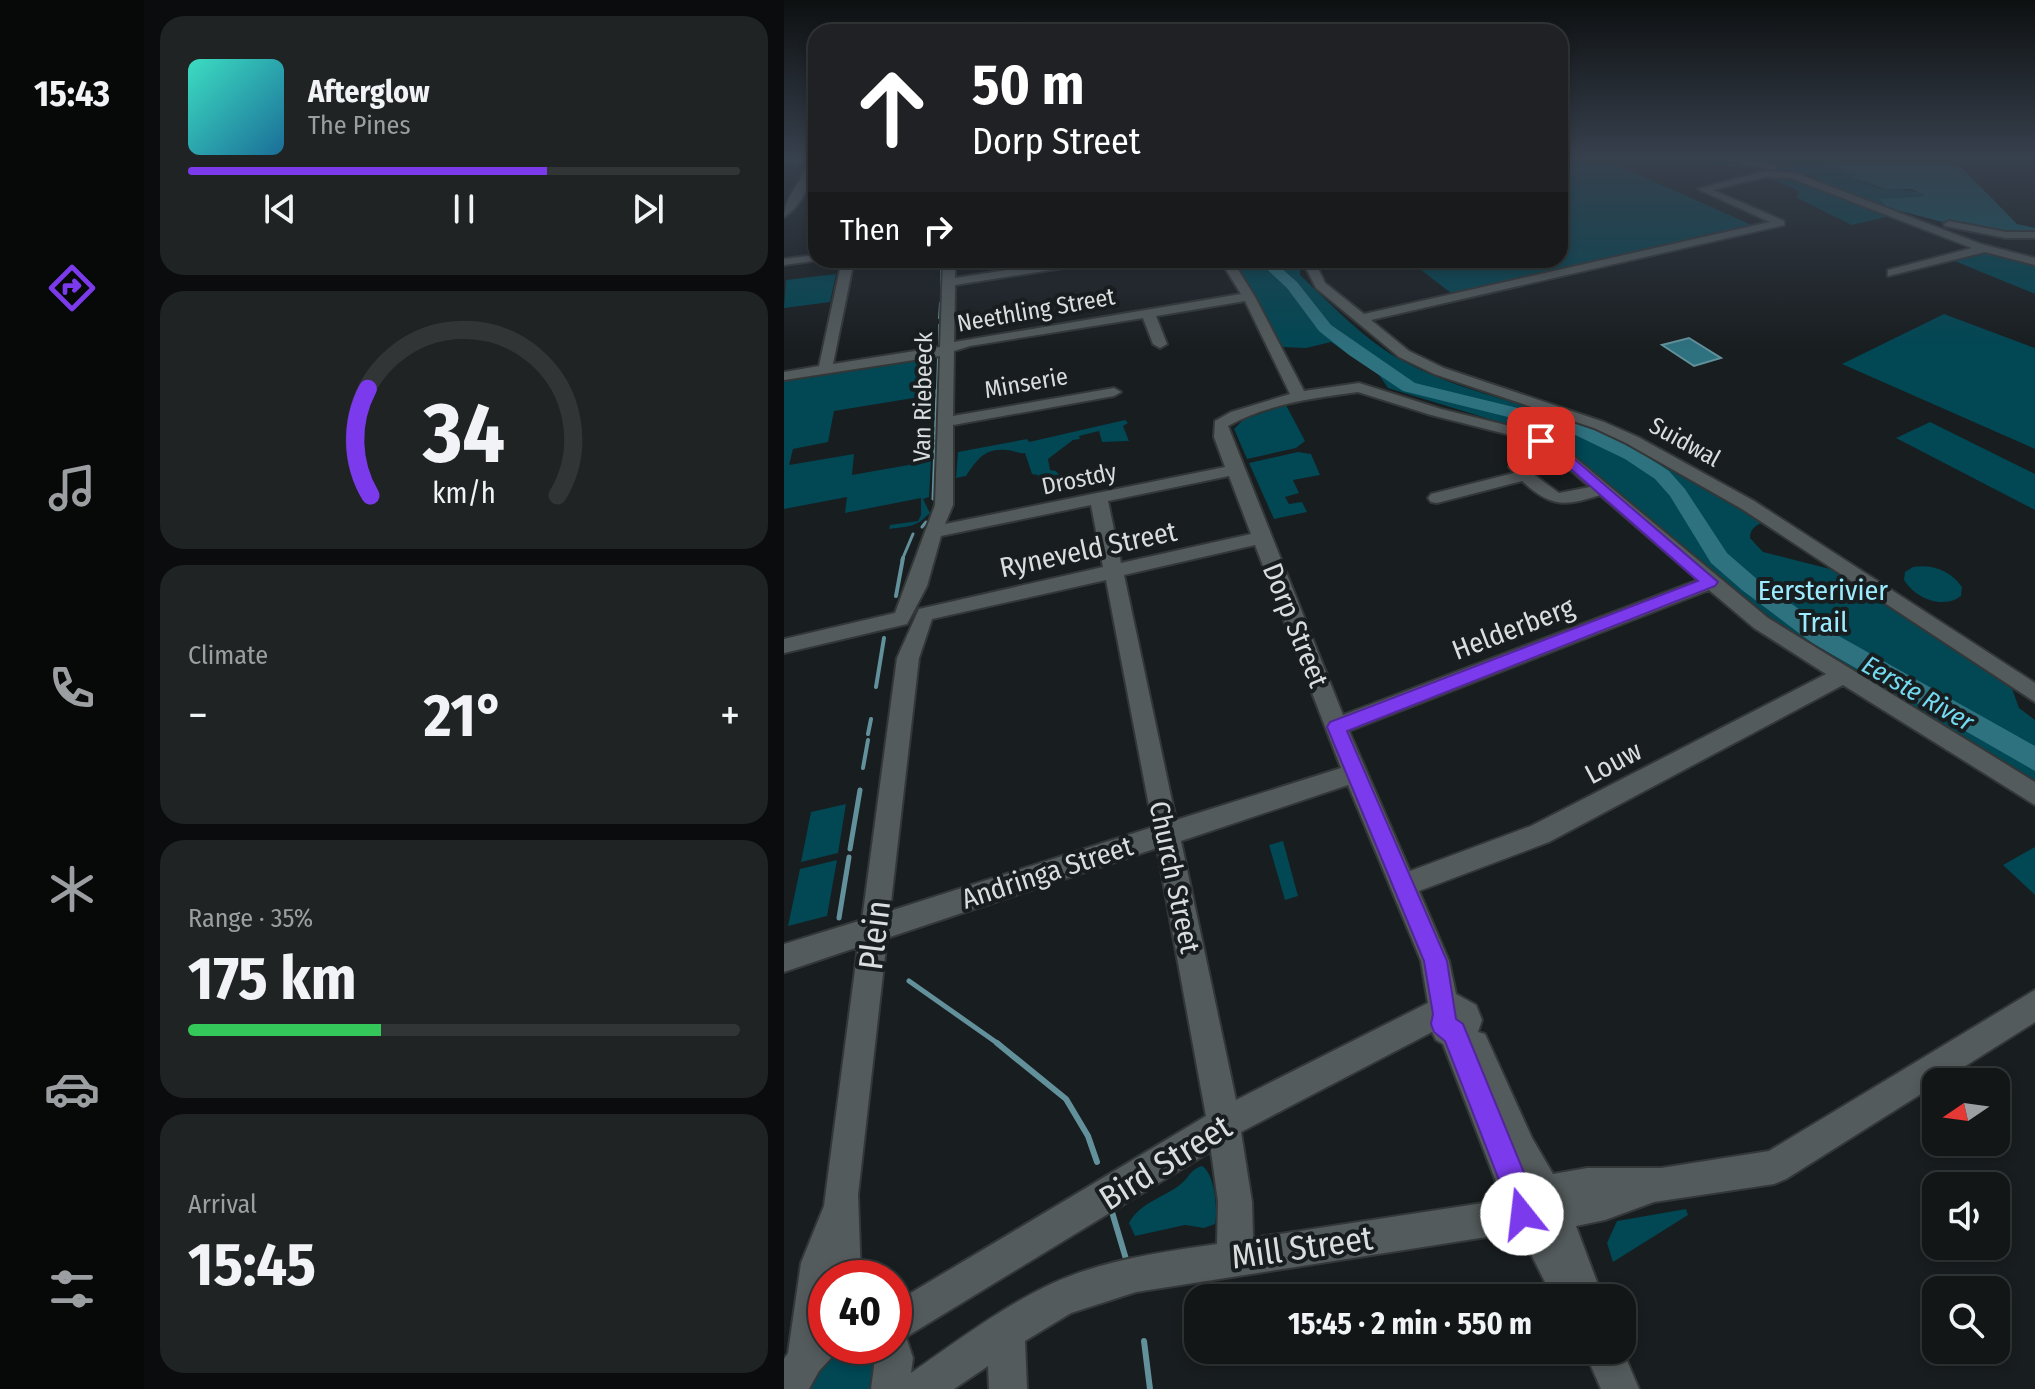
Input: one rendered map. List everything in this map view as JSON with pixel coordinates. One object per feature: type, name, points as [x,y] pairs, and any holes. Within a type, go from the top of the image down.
[{"type":"street","points":[[1360,319],[1630,260],[1780,223],[1775,221]]},
{"type":"street","points":[[1912,221],[1985,248],[2035,262]]},
{"type":"street","points":[[1939,221],[2006,235],[2035,235]]},
{"type":"street","points":[[1892,273],[1985,248]]},
{"type":"street","points":[[784,262],[808,259]]},
{"type":"street","points":[[825,370],[846,268]]},
{"type":"street","name":"Van Riebeeck","points":[[934,532],[944,505],[949,268]]},
{"type":"street","points":[[949,282],[1042,268]]},
{"type":"street","points":[[1231,268],[1299,396],[1359,387],[1436,412],[1532,436],[1550,446],[1761,623],[2035,795]]},
{"type":"street","name":"Suidwal","points":[[1312,268],[1320,285],[1396,349],[1423,364],[1610,429],[1652,451],[1757,511],[2035,694]]},
{"type":"street","name":"Neethling Street","points":[[784,376],[948,349],[967,342],[1249,297]]},
{"type":"street","points":[[1148,313],[1160,344]]},
{"type":"street","name":"Minserie","points":[[946,422],[1114,392]]},
{"type":"street","name":"Dorp Street","points":[[1299,396],[1222,421],[1220,431],[1336,727],[1435,961],[1454,1020],[1578,1284]]},
{"type":"street","name":"Drostdy","points":[[934,532],[1235,470]]},
{"type":"street","points":[[1437,498],[1521,471],[1547,495],[1559,500],[1571,500],[1602,489]]},
{"type":"street","name":"Church Street","points":[[1099,499],[1223,1124],[1235,1202],[1235,1256]]},
{"type":"street","points":[[914,617],[909,598],[917,586],[934,532]]},
{"type":"street","name":"Ryneveld Street","points":[[784,646],[1261,538]]},
{"type":"street","name":"Helderberg","points":[[1336,727],[1710,582]]},
{"type":"street","name":"Plein","points":[[842,1260],[840,1211],[914,617]]},
{"type":"street","name":"Louw","points":[[1404,885],[1540,834],[1842,676]]},
{"type":"street","name":"Andringa Street","points":[[784,958],[1355,773]]},
{"type":"street","name":"Mill Street","points":[[921,1389],[1006,1331],[1078,1291],[1136,1274],[1235,1256],[1491,1221],[1541,1207],[1605,1203],[1661,1185],[1774,1167],[2035,1005]]},
{"type":"street","name":"Bird Street","points":[[912,1313],[1139,1178],[1223,1124],[1430,1017],[1454,1020]]},
{"type":"street","name":"Dorp Street","points":[[1541,1207],[1567,1284]]},
{"type":"street","name":"Plein","points":[[801,1367],[820,1254],[828,1228],[840,1211]]},
{"type":"street","points":[[1006,1331],[1008,1389]]},
{"type":"street","points":[[890,1389],[893,1364]]},
{"type":"street","points":[[1609,1364],[1620,1389]]},
{"type":"green space","points":[[1568,221],[1742,221],[1754,226],[1627,257],[1451,293],[1418,268],[1568,268]]},
{"type":"green space","points":[[1843,221],[1870,221],[1852,225]]},
{"type":"green space","points":[[1989,251],[2035,264],[2035,294],[1952,260]]},
{"type":"green space","name":"Eersterivier Trail","points":[[1235,268],[1300,268],[1300,275],[1336,310],[1403,361],[1454,384],[1616,436],[1672,465],[1765,521],[1750,535],[1763,552],[1838,571],[2011,686],[2019,708],[2035,720],[2035,784],[1773,620],[1548,437],[1388,388],[1379,375],[1331,342],[1306,348],[1280,347]]},
{"type":"green space","points":[[836,274],[830,302],[784,308],[786,280]]},
{"type":"green space","points":[[1944,314],[2035,348],[2035,449],[1842,364]]},
{"type":"green space","points":[[935,357],[932,395],[834,411],[828,442],[793,449],[789,465],[854,454],[852,475],[931,461],[929,497],[923,499],[930,513],[916,524],[889,529],[890,525],[918,521],[921,498],[845,513],[847,497],[784,509],[784,381]]},
{"type":"green space","points":[[1286,405],[1305,441],[1296,448],[1247,459],[1234,429],[1244,419]]},
{"type":"green space","points":[[1125,420],[1128,423],[1123,426],[1129,441],[1102,442],[1099,431],[1079,436],[1080,439],[1073,440],[1048,459],[1050,470],[1056,471],[1072,491],[1042,497],[1038,475],[1032,474],[1025,453],[1009,450],[987,453],[966,476],[956,478],[958,452],[1027,439],[1029,442]]},
{"type":"green space","points":[[1930,422],[2035,474],[2035,510],[1896,438]]},
{"type":"green space","points":[[1298,452],[1311,454],[1320,475],[1293,480],[1299,493],[1285,497],[1289,504],[1302,502],[1307,512],[1274,519],[1249,463]]},
{"type":"green space","points":[[1913,567],[1928,567],[1947,573],[1962,587],[1961,596],[1946,602],[1922,597],[1904,580],[1905,572]]},
{"type":"green space","points":[[846,804],[838,853],[801,862],[811,812]]},
{"type":"green space","points":[[1283,841],[1298,896],[1285,900],[1269,845]]},
{"type":"green space","points":[[2035,847],[2035,895],[2003,865]]},
{"type":"green space","points":[[837,860],[827,916],[788,926],[800,869]]},
{"type":"green space","points":[[1202,1166],[1213,1184],[1215,1224],[1204,1228],[1185,1225],[1135,1236],[1129,1223],[1134,1216]]},
{"type":"green space","points":[[1686,1209],[1688,1215],[1613,1262],[1607,1243],[1617,1221]]},
{"type":"green space","points":[[823,1364],[875,1364],[873,1389],[800,1389]]},
{"type":"shaded area","points":[[1941,221],[2014,221],[2035,228],[2035,234],[1998,233]]},
{"type":"shaded area","points":[[1689,338],[1721,358],[1694,366],[1662,345]]},
{"type":"waterway","points":[[941,268],[941,273]]},
{"type":"waterway","name":"Eerste River","points":[[1273,268],[1292,285],[1325,328],[1409,387],[1576,428],[1632,455],[1662,475],[1678,493],[1719,558],[1750,585],[1821,637],[2035,760]]},
{"type":"waterway","points":[[941,275],[941,288]]},
{"type":"waterway","points":[[939,318],[940,303]]},
{"type":"waterway","points":[[939,325],[939,346]]},
{"type":"waterway","points":[[937,392],[938,358]]},
{"type":"waterway","points":[[933,499],[937,390]]},
{"type":"waterway","points":[[922,527],[926,522]]},
{"type":"waterway","points":[[902,560],[913,534]]},
{"type":"waterway","points":[[896,596],[903,558]]},
{"type":"waterway","points":[[876,687],[884,638]]},
{"type":"waterway","points":[[868,734],[871,719]]},
{"type":"waterway","points":[[863,768],[868,740]]},
{"type":"waterway","points":[[850,849],[860,790]]},
{"type":"waterway","points":[[839,918],[849,857]]},
{"type":"waterway","points":[[909,981],[1000,1045]]},
{"type":"waterway","points":[[997,1043],[1066,1099],[1088,1136],[1097,1162]]},
{"type":"waterway","points":[[1112,1212],[1126,1259]]},
{"type":"waterway","points":[[1144,1341],[1150,1389]]},
{"type":"route","points":[[1522,1214],[1521,1201],[1454,1033],[1443,1024],[1445,1014],[1435,961],[1336,727],[1710,582],[1567,459],[1541,441]]}]
